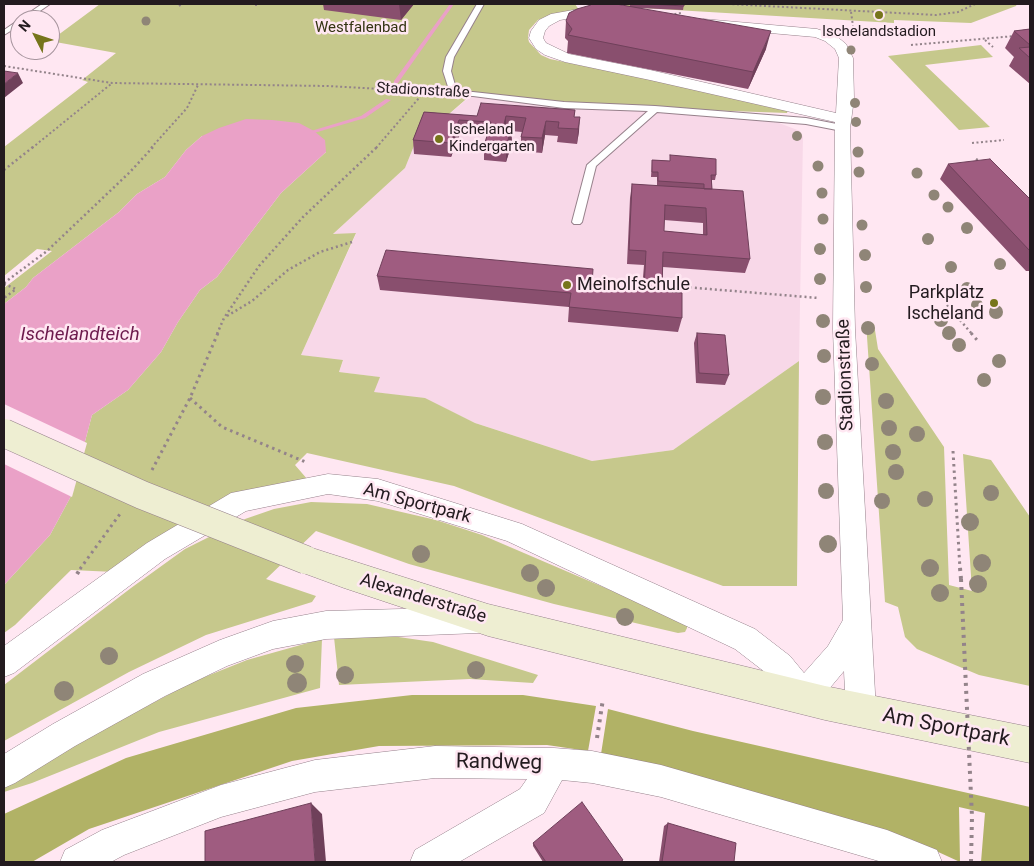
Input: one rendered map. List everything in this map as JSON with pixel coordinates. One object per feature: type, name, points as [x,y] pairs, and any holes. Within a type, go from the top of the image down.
[{"type":"main road","name":"Alexanderstraße","points":[[4,433],[142,496],[344,574],[488,620],[697,673],[803,696],[861,711]]},
{"type":"main road","name":"Am Sportpark","points":[[861,711],[1030,744]]},
{"type":"street","points":[[614,14],[579,12],[556,17],[544,23],[538,31],[536,38],[541,46],[565,58],[650,75],[842,124]]},
{"type":"street","name":"Stadionstraße","points":[[683,17],[719,25],[817,33],[830,38],[841,47],[846,58],[847,80],[842,124],[844,330],[861,711]]},
{"type":"street","name":"Stadionstraße","points":[[719,25],[733,32],[792,40],[821,50],[832,58],[842,124]]},
{"type":"street","name":"Am Sportpark","points":[[4,662],[156,551],[240,501],[328,484],[378,490],[512,532],[745,639],[780,666],[803,696]]},
{"type":"street","points":[[4,772],[64,735],[154,685],[220,654],[273,635],[326,625],[488,620]]},
{"type":"street","points":[[803,696],[838,656],[857,621]]},
{"type":"street","name":"Randweg","points":[[77,862],[114,842],[221,801],[315,776],[436,762],[554,764],[592,767],[661,781],[887,847],[924,862]]},
{"type":"street","points":[[427,862],[532,801],[554,764]]},
{"type":"lane","points":[[454,94],[447,71],[450,57],[480,4]]},
{"type":"lane","name":"Stadionstraße","points":[[454,94],[472,94],[564,105],[655,109],[842,124]]},
{"type":"lane","points":[[577,222],[592,165],[655,109]]},
{"type":"path","points":[[728,4],[936,15],[958,12],[975,4]]},
{"type":"path","points":[[851,12],[854,26]]},
{"type":"path","points":[[670,15],[683,17]]},
{"type":"path","points":[[911,45],[1021,35]]},
{"type":"path","points":[[984,39],[993,47]]},
{"type":"path","name":"Stadionstraße","points":[[4,66],[112,83],[327,86],[454,94]]},
{"type":"path","points":[[4,170],[112,83]]},
{"type":"path","points":[[4,298],[16,289],[4,283],[48,251],[130,172],[187,108],[198,85]]},
{"type":"path","points":[[150,473],[190,398],[224,318],[259,266],[303,216],[386,138],[419,98],[422,91]]},
{"type":"path","points":[[972,143],[1004,140]]},
{"type":"path","points":[[976,158],[983,164]]},
{"type":"path","points":[[224,318],[252,301],[296,266],[320,252],[352,242]]},
{"type":"path","points":[[660,284],[798,296]]},
{"type":"path","points":[[947,305],[977,340]]},
{"type":"path","points":[[190,398],[222,426],[317,467],[328,484]]},
{"type":"path","points":[[953,451],[972,817],[971,862]]},
{"type":"path","points":[[72,581],[122,511]]},
{"type":"path","points":[[595,745],[602,699]]},
{"type":"shaded area","name":"Meinolfschule","points":[[473,94],[655,109],[779,123],[800,131],[803,137],[799,361],[673,450],[592,461],[475,423],[425,399],[373,392],[379,377],[339,372],[343,361],[301,355],[356,234],[332,235],[405,168],[422,126],[434,127]]},
{"type":"shaded area","points":[[412,695],[523,695],[596,706],[588,751],[547,745],[379,746],[292,761],[89,829],[32,862],[4,862],[4,814],[126,758],[296,708]]},
{"type":"shaded area","points":[[608,709],[693,731],[1030,807],[1030,862],[981,862],[985,813],[959,807],[960,862],[910,839],[601,754]]},
{"type":"green space","name":"Westfalenbad","points":[[100,4],[575,4],[579,10],[550,15],[538,20],[529,30],[529,42],[541,55],[550,59],[788,108],[787,113],[564,105],[472,94],[434,127],[422,126],[405,168],[333,234],[356,233],[301,355],[343,360],[339,372],[380,377],[374,392],[425,398],[475,423],[592,461],[673,450],[799,361],[797,586],[723,586],[454,486],[307,453],[295,465],[308,480],[115,572],[71,570],[15,625],[4,633],[4,585],[50,535],[70,498],[92,415],[128,390],[161,352],[178,322],[200,290],[217,277],[281,193],[326,152],[202,136],[186,150],[165,177],[137,194],[119,212],[33,278],[26,287],[4,304],[4,288],[52,251],[37,249],[4,276],[4,147],[88,82],[82,80],[116,53],[60,43],[60,34]]},
{"type":"green space","name":"Ischelandstadion","points":[[625,4],[1017,4],[971,23],[894,20],[894,23],[625,7]]},
{"type":"green space","points":[[981,45],[993,57],[925,65],[990,127],[959,130],[888,56]]},
{"type":"green space","points":[[866,322],[874,324],[878,349],[944,447],[949,585],[972,591],[963,454],[991,460],[1030,517],[1030,686],[979,675],[917,649],[905,637],[898,607],[885,602]]},
{"type":"green space","points":[[311,502],[367,504],[436,520],[482,535],[687,623],[687,628],[685,632],[678,633],[554,604],[409,564],[316,531],[266,579],[316,596],[312,602],[206,635],[129,672],[4,741],[4,685],[185,549],[245,519],[274,509]]},
{"type":"green space","points":[[378,634],[433,642],[538,675],[533,683],[470,679],[339,685],[334,637]]},
{"type":"green space","points":[[322,639],[320,688],[159,732],[32,783],[4,792],[4,786],[57,754],[192,682],[247,660]]},
{"type":"water","name":"Ischelandteich","points":[[246,119],[299,123],[314,131],[325,140],[326,152],[281,193],[217,277],[200,290],[178,322],[161,352],[128,390],[92,415],[70,498],[50,535],[4,585],[4,304],[26,287],[33,278],[119,212],[137,194],[165,177],[186,150],[202,136]]},
{"type":"pier","points":[[4,404],[87,443],[72,497],[4,464]]},
{"type":"building","points":[[592,4],[616,4],[771,31],[753,72],[568,35],[572,29],[566,21],[569,13]]},
{"type":"building","points":[[649,4],[684,4],[684,6]]},
{"type":"building","points":[[1030,29],[1030,45],[1014,31]]},
{"type":"building","points":[[1030,47],[1030,58],[1019,48]]},
{"type":"building","points":[[4,71],[18,73],[4,84]]},
{"type":"building","points":[[481,103],[575,110],[574,117],[580,117],[578,129],[558,128],[559,122],[546,121],[542,138],[521,137],[526,118],[506,116],[503,128],[511,128],[506,148],[484,146],[491,122],[459,120],[450,143],[413,140],[424,112],[477,116]]},
{"type":"building","points":[[670,155],[716,159],[716,175],[711,175],[712,189],[704,189],[704,184],[658,181],[658,172],[652,172],[652,160],[670,161]]},
{"type":"building","points":[[990,159],[1030,199],[1030,251],[948,164]]},
{"type":"building","points":[[632,184],[743,191],[750,259],[663,252],[662,291],[682,293],[682,318],[569,307],[571,293],[377,276],[386,250],[593,269],[592,284],[644,289],[646,251],[629,250]],"holes":[[[665,205],[706,208],[707,235],[664,231]]]},
{"type":"building","points":[[697,333],[725,335],[729,375],[699,373]]},
{"type":"building","points":[[582,802],[623,860],[620,862],[546,862],[533,843]]},
{"type":"building","points":[[311,803],[315,862],[205,862],[205,831]]},
{"type":"building","points":[[668,823],[736,843],[734,862],[662,862]]},
{"type":"waterway","points":[[396,82],[452,4]]},
{"type":"waterway","points":[[314,131],[363,117],[388,100]]},
{"type":"place","name":"Ischelandstadion","points":[[879,15]]},
{"type":"place","name":"Ischeland Kindergarten","points":[[439,139]]},
{"type":"place","name":"Meinolfschule","points":[[567,285]]},
{"type":"place","name":"Parkplatz Ischeland","points":[[994,303]]}]
